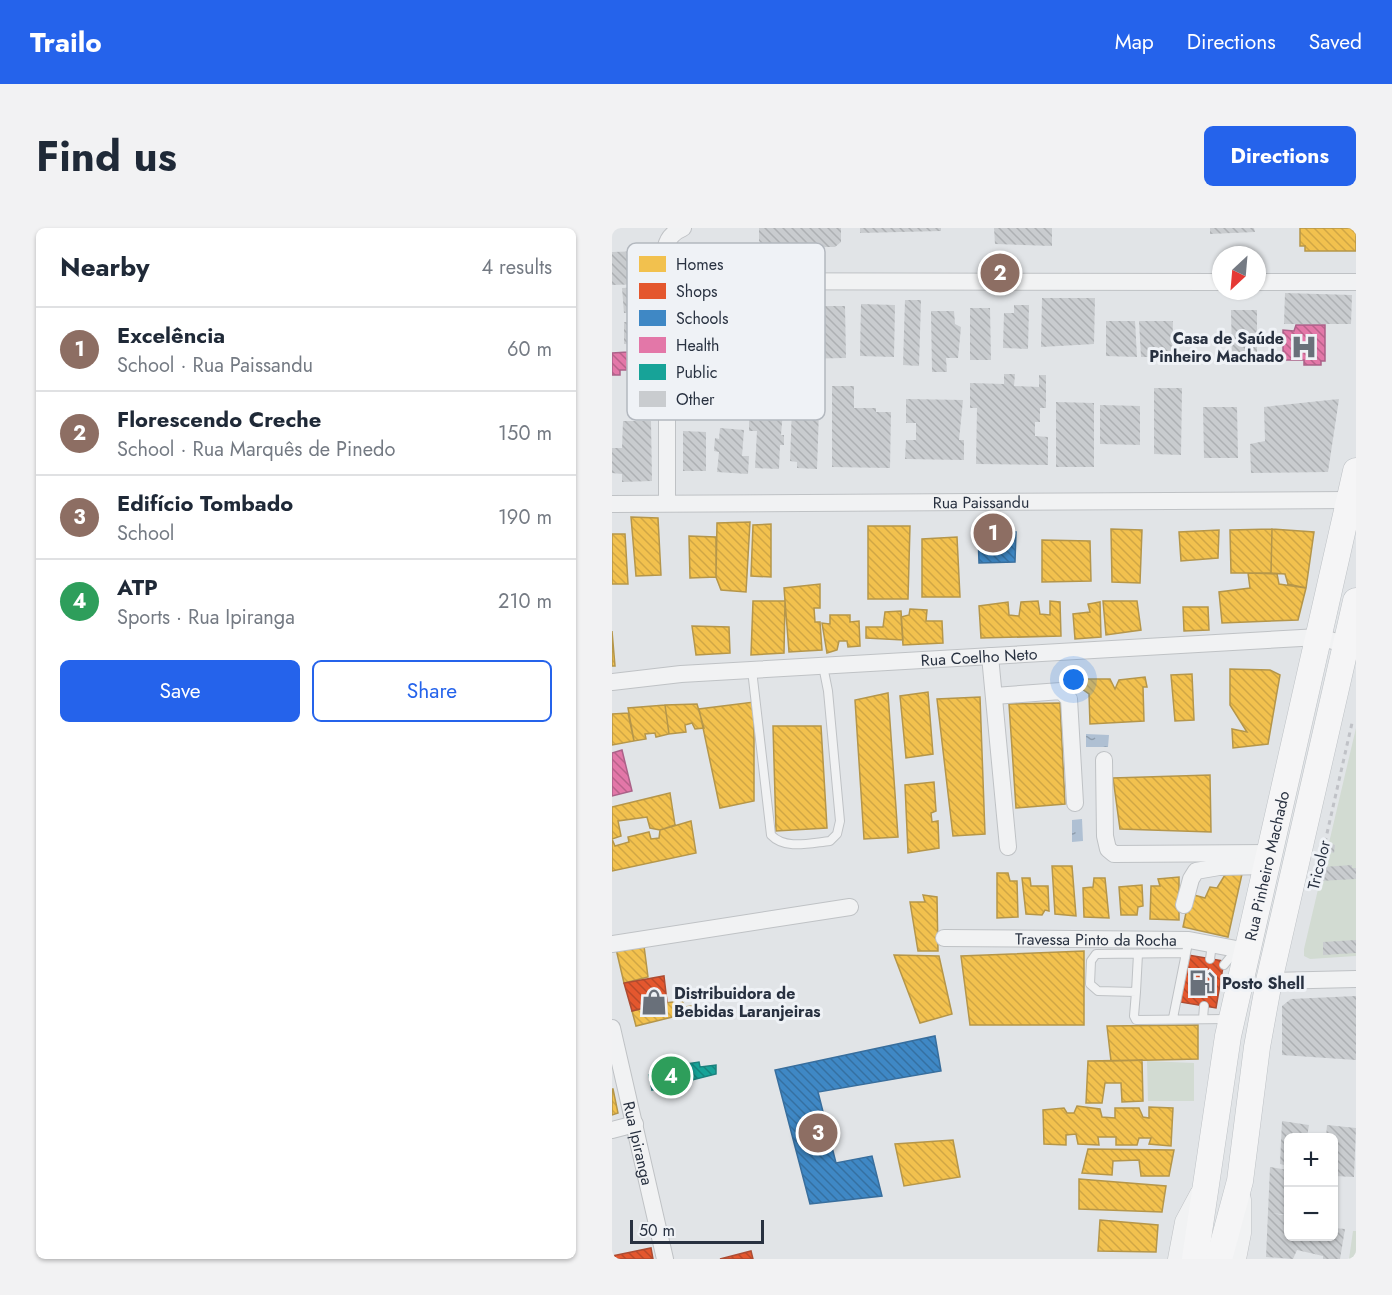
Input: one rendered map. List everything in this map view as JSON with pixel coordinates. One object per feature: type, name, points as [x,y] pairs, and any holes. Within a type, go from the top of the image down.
[{"type":"main road","name":"Rua Pinheiro Machado","points":[[1208,1178],[1242,950],[1267,860],[1356,471]]},
{"type":"main road","name":"Rua Pinheiro Machado","points":[[1240,1181],[1257,1047],[1269,981],[1344,644],[1356,601]]},
{"type":"main road","points":[[1196,1259],[1208,1178]]},
{"type":"main road","points":[[1219,1259],[1240,1181]]},
{"type":"street","points":[[665,243],[672,233],[683,228]]},
{"type":"street","points":[[825,281],[1212,282]]},
{"type":"street","points":[[1266,282],[1356,282]]},
{"type":"street","points":[[667,420],[667,503]]},
{"type":"street","name":"Rua Paissandu","points":[[612,504],[1350,500]]},
{"type":"street","name":"Rua Coelho Neto","points":[[612,682],[681,674],[1319,637],[1344,644]]},
{"type":"street","points":[[990,656],[1008,847]]},
{"type":"street","points":[[994,696],[1060,692],[1066,694],[1070,699],[1075,803]]},
{"type":"street","points":[[1104,759],[1105,836],[1108,849],[1114,854],[1267,860]]},
{"type":"street","points":[[1184,905],[1191,879],[1196,871],[1267,860]]},
{"type":"street","points":[[612,944],[850,906]]},
{"type":"street","name":"Travessa Pinto da Rocha","points":[[944,938],[1188,946],[1211,951],[1242,950]]},
{"type":"street","points":[[1269,981],[1356,979]]},
{"type":"street","name":"Rua Ipiranga","points":[[612,1028],[665,1259]]},
{"type":"street","points":[[612,1130],[635,1124]]},
{"type":"street","name":"Rua Pinheiro Machado","points":[[1178,1259],[1185,1222],[1208,1178]]},
{"type":"street","name":"Rua Pinheiro Machado","points":[[1236,1259],[1241,1233],[1240,1181]]},
{"type":"lane","points":[[752,670],[771,835],[777,841],[786,844],[830,841],[837,834],[840,821],[828,691],[823,666]]},
{"type":"lane","points":[[1136,992],[1098,991],[1090,984],[1090,961],[1096,954],[1138,954],[1188,946],[1173,1018]]},
{"type":"lane","points":[[1224,965],[1242,950]]},
{"type":"lane","points":[[1138,954],[1134,1016],[1136,1020],[1232,1019]]},
{"type":"lane","points":[[1203,1018],[1204,1006]]},
{"type":"path","name":"Tricolor","points":[[1321,859],[1353,717]]},
{"type":"shaded area","points":[[1356,728],[1356,956],[1310,959],[1304,956],[1304,949]]},
{"type":"shaded area","points":[[1147,1061],[1194,1063],[1194,1101],[1148,1101]]},
{"type":"shaded area","points":[[1353,1231],[1356,1231],[1356,1259],[1349,1259]]},
{"type":"water","points":[[1086,734],[1109,735],[1108,747],[1086,747]]},
{"type":"water","points":[[1082,819],[1083,841],[1072,842],[1072,820]]},
{"type":"building: Homes","points":[[1300,228],[1356,228],[1356,251],[1305,251],[1305,246],[1300,246]]},
{"type":"building: Homes","points":[[631,517],[658,518],[661,575],[636,576]]},
{"type":"building: Homes","points":[[750,522],[746,592],[721,590],[716,577],[717,523]]},
{"type":"building: Homes","points":[[771,524],[771,577],[751,576],[753,525]]},
{"type":"building: Homes","points":[[868,526],[910,526],[908,599],[868,599]]},
{"type":"building: Homes","points":[[1111,529],[1142,530],[1140,583],[1112,582]]},
{"type":"building: Homes","points":[[1272,529],[1271,573],[1231,573],[1230,530]]},
{"type":"building: Homes","points":[[1272,529],[1314,532],[1306,588],[1288,584],[1285,574],[1271,573]]},
{"type":"building: Homes","points":[[1219,530],[1218,558],[1181,561],[1179,532]]},
{"type":"building: Homes","points":[[612,534],[625,534],[628,584],[612,584]]},
{"type":"building: Homes","points":[[689,536],[716,537],[716,577],[690,578]]},
{"type":"building: Homes","points":[[957,537],[960,597],[922,597],[922,539]]},
{"type":"building: Homes","points":[[1042,540],[1090,541],[1091,581],[1042,582]]},
{"type":"building: Homes","points":[[1248,573],[1277,574],[1279,584],[1306,588],[1298,620],[1222,623],[1219,592],[1250,588]]},
{"type":"building: Homes","points":[[820,584],[820,608],[814,608],[815,622],[820,622],[822,650],[789,652],[784,588]]},
{"type":"building: Homes","points":[[753,601],[785,601],[784,653],[751,655]]},
{"type":"building: Homes","points":[[1038,601],[1040,614],[1050,615],[1050,601],[1060,602],[1061,636],[981,638],[979,606],[1008,602],[1009,615],[1019,616],[1021,602]]},
{"type":"building: Homes","points":[[1103,601],[1137,601],[1141,630],[1106,635]]},
{"type":"building: Homes","points":[[1100,602],[1101,637],[1075,639],[1073,614],[1090,612],[1088,604]]},
{"type":"building: Homes","points":[[1183,607],[1208,607],[1209,630],[1184,631]]},
{"type":"building: Homes","points":[[910,609],[927,610],[926,621],[942,621],[943,643],[903,645],[901,617],[909,615]]},
{"type":"building: Homes","points":[[901,611],[903,640],[866,638],[866,627],[883,627],[885,612]]},
{"type":"building: Homes","points":[[830,615],[850,615],[850,622],[859,621],[860,646],[848,647],[847,641],[839,641],[837,650],[827,653],[822,623],[830,624]]},
{"type":"building: Homes","points":[[692,626],[729,627],[730,653],[696,655]]},
{"type":"building: Homes","points":[[612,631],[615,666],[612,666]]},
{"type":"building: Homes","points":[[1230,669],[1270,670],[1280,675],[1268,744],[1233,748],[1232,729],[1247,732],[1230,705]]},
{"type":"building: Homes","points":[[1192,674],[1194,720],[1175,721],[1171,675]]},
{"type":"building: Homes","points":[[1145,677],[1147,687],[1143,687],[1144,721],[1090,724],[1089,694],[1082,689],[1083,679],[1110,679],[1115,689],[1119,680]]},
{"type":"building: Homes","points":[[928,692],[933,754],[906,758],[900,696]]},
{"type":"building: Homes","points":[[888,693],[898,837],[864,839],[855,700]]},
{"type":"building: Homes","points":[[980,697],[985,834],[953,836],[937,699]]},
{"type":"building: Homes","points":[[754,702],[754,801],[720,808],[699,709]]},
{"type":"building: Homes","points":[[1060,703],[1065,804],[1016,808],[1009,704]]},
{"type":"building: Homes","points":[[697,704],[704,728],[695,729],[692,723],[685,725],[686,732],[669,734],[665,705]]},
{"type":"building: Homes","points":[[665,705],[669,734],[656,737],[655,733],[645,734],[646,739],[634,741],[628,708]]},
{"type":"building: Homes","points":[[628,713],[634,741],[612,745],[612,714]]},
{"type":"building: Homes","points":[[773,726],[821,726],[827,828],[776,831]]},
{"type":"building: Homes","points":[[1210,775],[1211,832],[1120,829],[1113,778]]},
{"type":"building: Homes","points":[[934,782],[936,811],[931,813],[932,822],[938,821],[939,848],[908,853],[905,785]]},
{"type":"building: Homes","points":[[670,793],[675,825],[660,830],[650,828],[647,817],[618,821],[621,836],[612,839],[612,807]]},
{"type":"building: Homes","points":[[691,821],[696,853],[612,871],[612,839],[615,846],[629,842],[628,837],[649,832],[651,839],[659,838],[660,830]]},
{"type":"building: Homes","points":[[1052,866],[1072,866],[1076,916],[1055,914]]},
{"type":"building: Homes","points":[[1228,870],[1242,874],[1228,937],[1183,927],[1190,894],[1205,898],[1210,887],[1217,888]]},
{"type":"building: Homes","points":[[997,873],[1008,873],[1010,881],[1017,881],[1018,917],[997,918]]},
{"type":"building: Homes","points":[[1179,877],[1179,920],[1150,919],[1151,886],[1160,886],[1158,879]]},
{"type":"building: Homes","points":[[1022,878],[1030,878],[1031,886],[1048,886],[1049,911],[1045,910],[1042,915],[1026,914]]},
{"type":"building: Homes","points":[[1094,878],[1105,878],[1109,918],[1084,917],[1083,888],[1093,887]]},
{"type":"building: Homes","points":[[1142,885],[1143,906],[1138,907],[1137,915],[1121,915],[1119,887]]},
{"type":"building: Homes","points":[[923,895],[937,897],[938,951],[918,951],[910,902],[925,902]]},
{"type":"building: Homes","points":[[644,946],[648,977],[624,983],[616,949]]},
{"type":"building: Homes","points":[[1084,951],[1084,1025],[970,1025],[961,956]]},
{"type":"building: Homes","points":[[894,955],[939,956],[952,1014],[920,1023]]},
{"type":"building: Homes","points":[[682,1001],[685,1007],[698,1005],[701,1010],[636,1026],[632,1011],[648,1007],[652,1013],[665,1009],[665,1003]]},
{"type":"building: Homes","points":[[1198,1025],[1198,1059],[1111,1061],[1107,1026]]},
{"type":"building: Homes","points":[[1142,1060],[1143,1101],[1122,1102],[1121,1083],[1105,1083],[1102,1103],[1086,1103],[1088,1061]]},
{"type":"building: Homes","points":[[612,1089],[618,1113],[612,1115]]},
{"type":"building: Homes","points":[[1077,1106],[1100,1109],[1102,1117],[1115,1118],[1115,1108],[1139,1108],[1143,1117],[1149,1118],[1149,1107],[1173,1108],[1171,1146],[1149,1144],[1151,1138],[1139,1138],[1137,1145],[1116,1145],[1116,1137],[1098,1137],[1099,1145],[1078,1144],[1076,1134],[1066,1135],[1066,1145],[1044,1144],[1043,1110],[1064,1108],[1067,1113],[1074,1113]]},
{"type":"building: Homes","points":[[953,1140],[960,1177],[904,1186],[895,1144]]},
{"type":"building: Homes","points":[[1088,1149],[1174,1150],[1169,1176],[1141,1176],[1139,1160],[1113,1161],[1112,1175],[1082,1173]]},
{"type":"building: Homes","points":[[1079,1179],[1166,1186],[1162,1212],[1079,1209]]},
{"type":"building: Homes","points":[[1100,1220],[1158,1225],[1156,1252],[1098,1251]]},
{"type":"building: Shops","name":"Posto Shell","points":[[1188,955],[1224,961],[1216,1008],[1180,1002]]},
{"type":"building: Shops","points":[[664,976],[667,1002],[632,1011],[624,983]]},
{"type":"building: Shops","points":[[651,1248],[653,1259],[612,1259],[612,1256]]},
{"type":"building: Shops","points":[[751,1251],[753,1259],[720,1259]]},
{"type":"building: Schools","points":[[978,532],[1016,532],[1015,562],[979,563]]},
{"type":"building: Schools","points":[[935,1036],[941,1071],[818,1092],[836,1163],[872,1156],[882,1196],[810,1204],[775,1070]]},
{"type":"building: Health","name":"Casa de Saúde Pinheiro Machado","points":[[1296,325],[1325,325],[1325,361],[1321,361],[1321,365],[1304,365],[1304,360],[1283,360],[1283,330],[1294,331]]},
{"type":"building: Health","points":[[627,352],[627,370],[620,370],[620,375],[612,375],[612,353]]},
{"type":"building: Health","points":[[622,750],[632,791],[612,796],[612,753]]},
{"type":"building: Public","points":[[699,1062],[700,1067],[716,1065],[716,1074],[652,1090],[649,1075],[665,1069],[667,1072],[679,1070],[680,1065]]},
{"type":"building: Other","points":[[759,228],[841,228],[841,242],[835,247],[825,247],[825,243],[761,243]]},
{"type":"building: Other","points":[[860,228],[941,228],[941,231],[860,233]]},
{"type":"building: Other","points":[[994,228],[1052,228],[1052,246],[995,244]]},
{"type":"building: Other","points":[[1210,228],[1254,228],[1255,232],[1210,234]]},
{"type":"building: Other","points":[[612,252],[627,252],[627,285],[612,285]]},
{"type":"building: Other","points":[[622,288],[627,288],[627,313],[624,313]]},
{"type":"building: Other","points":[[1285,293],[1352,295],[1351,324],[1284,324]]},
{"type":"building: Other","points":[[1042,298],[1095,298],[1094,344],[1041,347]]},
{"type":"building: Other","points":[[905,300],[921,300],[919,366],[903,365]]},
{"type":"building: Other","points":[[861,304],[895,305],[894,357],[860,356]]},
{"type":"building: Other","points":[[1014,305],[1029,305],[1028,349],[1003,348],[1004,313],[1014,313]]},
{"type":"building: Other","points":[[825,306],[845,306],[846,358],[825,358]]},
{"type":"building: Other","points":[[970,308],[990,308],[991,360],[970,360]]},
{"type":"building: Other","points":[[1231,310],[1257,310],[1257,356],[1232,356]]},
{"type":"building: Other","points":[[931,311],[954,311],[955,324],[961,327],[958,358],[946,358],[947,372],[932,372]]},
{"type":"building: Other","points":[[1106,321],[1135,321],[1137,357],[1106,356]]},
{"type":"building: Other","points":[[1139,321],[1173,321],[1172,357],[1141,357]]},
{"type":"building: Other","points":[[624,322],[627,322],[627,344],[624,344]]},
{"type":"building: Other","points":[[1004,374],[1015,374],[1014,386],[1039,387],[1039,375],[1046,375],[1046,408],[1040,408],[1040,422],[1035,422],[1035,436],[1048,437],[1048,465],[976,464],[977,408],[970,408],[970,383],[1004,384]]},
{"type":"building: Other","points":[[832,386],[854,386],[854,408],[876,408],[876,412],[891,412],[890,468],[832,467]]},
{"type":"building: Other","points":[[1154,388],[1182,388],[1181,455],[1154,454]]},
{"type":"building: Other","points":[[906,399],[963,400],[959,440],[964,440],[964,460],[905,459],[906,440],[916,440],[916,423],[906,423]]},
{"type":"building: Other","points":[[1339,399],[1328,472],[1251,473],[1250,444],[1265,441],[1264,407]]},
{"type":"building: Other","points":[[1056,402],[1094,403],[1094,467],[1056,467]]},
{"type":"building: Other","points":[[1100,405],[1140,406],[1140,445],[1100,444]]},
{"type":"building: Other","points":[[1203,407],[1237,407],[1238,458],[1204,458]]},
{"type":"building: Other","points":[[749,420],[782,420],[781,435],[784,435],[784,445],[780,445],[779,469],[755,468],[757,431],[749,431]]},
{"type":"building: Other","points":[[792,420],[819,420],[817,469],[797,468],[797,462],[790,461]]},
{"type":"building: Other","points":[[623,421],[651,421],[652,481],[622,482],[622,474],[612,473],[612,448],[622,448]]},
{"type":"building: Other","points":[[720,428],[744,430],[742,456],[749,456],[748,474],[717,472],[719,452],[714,451],[715,438],[719,439]]},
{"type":"building: Other","points":[[683,431],[706,432],[706,471],[683,471]]},
{"type":"building: Other","points":[[1329,843],[1335,845],[1334,853],[1327,851]]},
{"type":"building: Other","points":[[1352,865],[1352,868],[1356,868],[1356,879],[1320,881],[1323,867]]},
{"type":"building: Other","points":[[1356,940],[1356,953],[1323,955],[1323,942]]},
{"type":"building: Other","points":[[1356,996],[1356,1060],[1282,1055],[1282,1006],[1291,999]]},
{"type":"building: Other","points":[[1282,1121],[1309,1125],[1308,1133],[1284,1133],[1284,1165],[1280,1164]]},
{"type":"building: Other","points":[[1327,1125],[1356,1128],[1354,1177],[1338,1176],[1338,1133],[1326,1133]]},
{"type":"building: Other","points":[[1270,1167],[1284,1169],[1284,1214],[1272,1213],[1284,1215],[1284,1241],[1338,1241],[1338,1228],[1345,1229],[1340,1259],[1323,1259],[1323,1256],[1297,1250],[1293,1259],[1266,1257]]},
{"type":"place","name":"Florescendo Creche","points":[[1000,273]]},
{"type":"place","name":"Casa de Saúde Pinheiro Machado","points":[[1304,347]]},
{"type":"place","name":"Excelência","points":[[993,533]]},
{"type":"place","name":"Posto Shell","points":[[1202,983]]},
{"type":"place","name":"Distribuidora de Bebidas Laranjeiras","points":[[654,1002]]},
{"type":"place","name":"ATP","points":[[671,1076]]},
{"type":"place","name":"Edifício Tombado","points":[[818,1133]]}]
